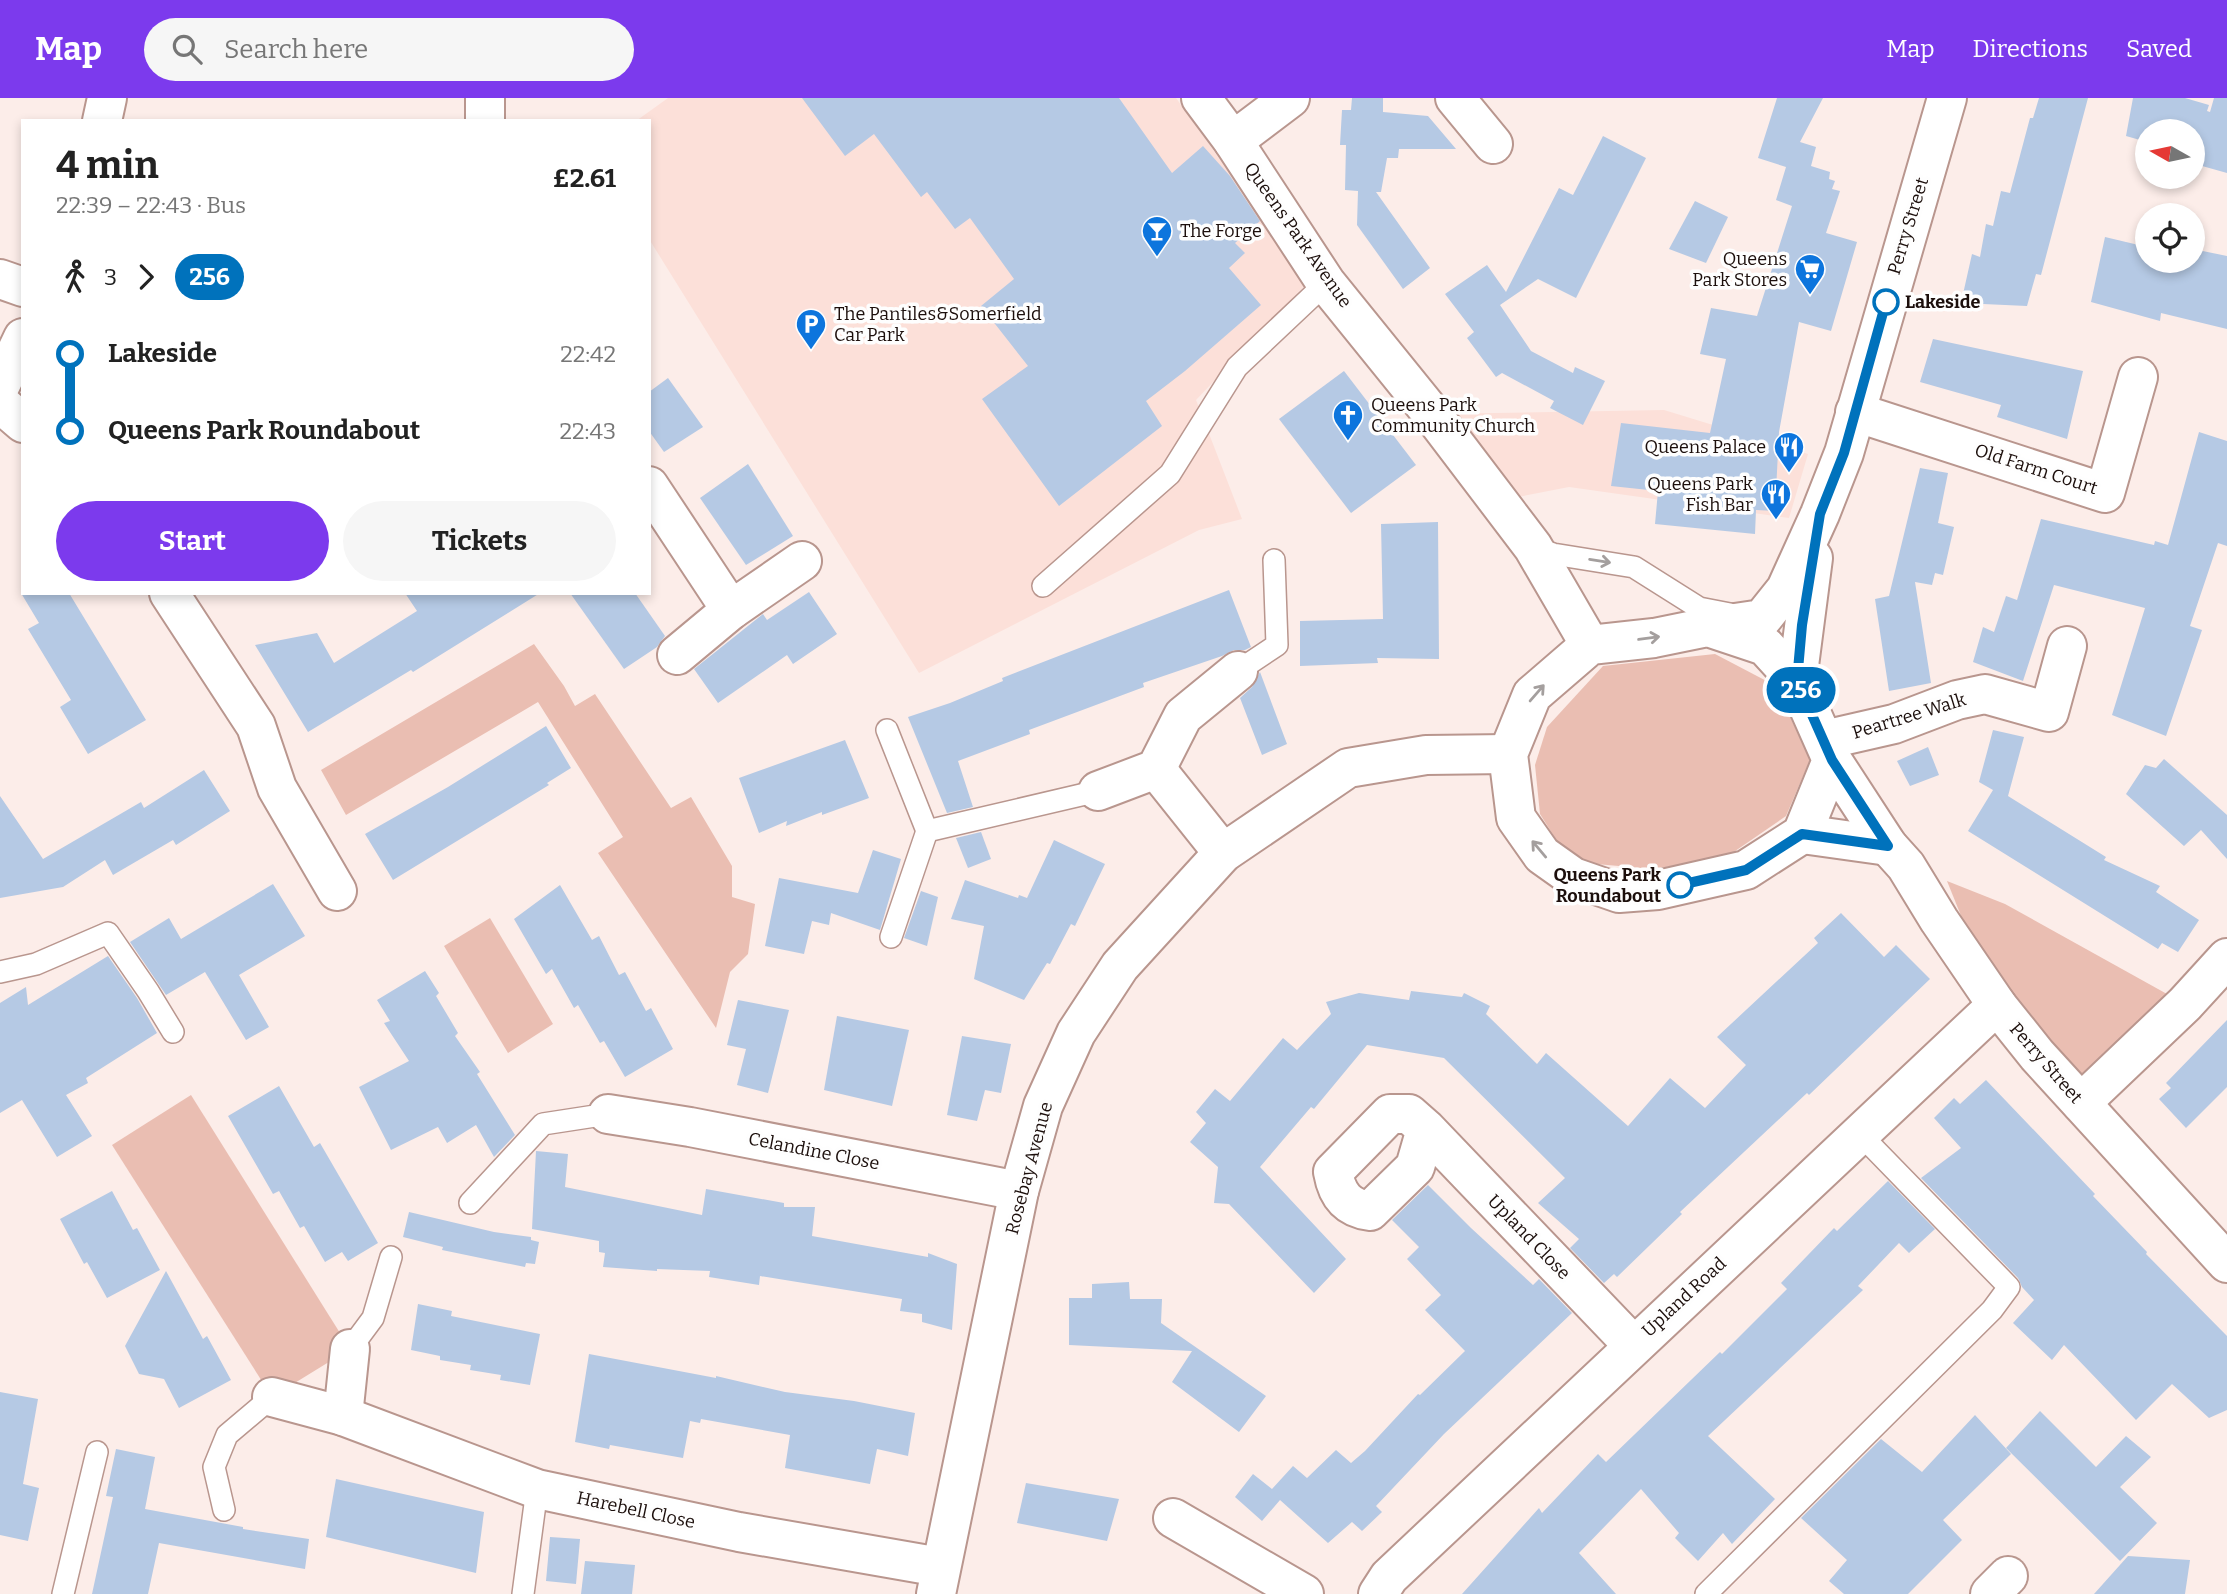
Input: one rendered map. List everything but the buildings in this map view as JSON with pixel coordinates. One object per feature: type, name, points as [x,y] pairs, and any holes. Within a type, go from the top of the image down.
[{"type":"street","points":[[102,119],[107,98]]},
{"type":"street","points":[[485,98],[485,119]]},
{"type":"street","name":"Queens Park Avenue","points":[[1201,98],[1233,141],[1326,282],[1432,414],[1533,547],[1590,645]]},
{"type":"street","points":[[1233,141],[1290,98]]},
{"type":"street","points":[[1455,98],[1493,144]]},
{"type":"street","name":"Perry Street","points":[[1762,619],[1786,589],[1844,453],[1947,98]]},
{"type":"street","points":[[0,279],[21,286]]},
{"type":"street","points":[[0,386],[21,342]]},
{"type":"street","name":"Old Farm Court","points":[[1855,412],[2105,493],[2138,377]]},
{"type":"street","points":[[0,403],[21,421]]},
{"type":"street","points":[[651,489],[731,610]]},
{"type":"street","name":"Perry Street","points":[[1820,514],[1802,625],[1797,681],[1828,750],[1888,846],[1906,866],[1947,932],[1997,1004],[2037,1055],[2227,1263]]},
{"type":"street","points":[[677,655],[731,610],[802,561]]},
{"type":"street","points":[[170,595],[256,726],[277,788],[337,891]]},
{"type":"street","points":[[1762,619],[1654,638],[1590,645],[1531,695],[1508,754],[1516,818],[1542,855],[1573,877],[1619,893],[1658,890],[1746,870],[1802,834],[1813,811],[1828,750]]},
{"type":"street","points":[[1707,627],[1765,646],[1797,681]]},
{"type":"street","name":"Peartree Walk","points":[[1828,750],[1957,700],[1984,694],[2049,712],[2067,646]]},
{"type":"street","points":[[1098,791],[1156,769],[1183,716],[1238,671]]},
{"type":"street","name":"Rosebay Avenue","points":[[938,1581],[1019,1191],[1043,1106],[1076,1033],[1120,966],[1223,853],[1348,768],[1426,755],[1508,754]]},
{"type":"street","points":[[1156,769],[1223,853]]},
{"type":"street","points":[[1802,834],[1888,846]]},
{"type":"street","points":[[2081,1103],[2185,1004],[2227,958]]},
{"type":"street","name":"Upland Road","points":[[1378,1594],[1389,1577],[1997,1004]]},
{"type":"street","name":"Celandine Close","points":[[608,1114],[690,1127],[1019,1191]]},
{"type":"street","name":"Upland Close","points":[[1426,1129],[1633,1345]]},
{"type":"street","points":[[343,1416],[350,1349]]},
{"type":"street","name":"Harebell Close","points":[[272,1397],[343,1416],[537,1489],[738,1532],[938,1581]]},
{"type":"street","points":[[1172,1518],[1304,1594]]},
{"type":"lane","points":[[1043,586],[1170,474],[1237,367],[1326,282]]},
{"type":"lane","points":[[1533,547],[1552,554],[1634,567],[1699,608],[1762,619]]},
{"type":"lane","points":[[1238,671],[1276,645],[1274,560]]},
{"type":"lane","points":[[887,730],[927,831],[891,937]]},
{"type":"lane","points":[[927,831],[1098,791]]},
{"type":"lane","points":[[0,972],[36,964],[108,933],[173,1031]]},
{"type":"lane","points":[[470,1203],[543,1124],[608,1114]]},
{"type":"lane","points":[[1706,1594],[1992,1310],[2008,1287],[1859,1133]]},
{"type":"lane","points":[[350,1349],[373,1318],[391,1257]]},
{"type":"lane","points":[[224,1510],[214,1467],[227,1435],[272,1397]]},
{"type":"lane","points":[[63,1594],[97,1452]]},
{"type":"lane","points":[[523,1594],[537,1489]]},
{"type":"shaded area","points":[[668,98],[1176,98],[1308,282],[1196,400],[1242,519],[1199,530],[919,673],[651,242],[651,119],[639,119]]},
{"type":"shaded area","points":[[1664,410],[1808,454],[1789,518],[1569,487],[1498,501],[1432,414]]},
{"type":"shaded area","points":[[534,644],[575,706],[595,694],[671,808],[691,797],[732,866],[732,897],[755,904],[748,954],[730,972],[716,1028],[598,853],[623,837],[538,702],[346,815],[321,770]]},
{"type":"shaded area","points":[[1715,654],[1776,686],[1810,760],[1786,816],[1725,858],[1653,869],[1596,864],[1565,854],[1540,814],[1535,765],[1547,727],[1603,666]]},
{"type":"shaded area","points":[[1947,881],[2005,904],[2185,1004],[2081,1103],[1997,1005]]},
{"type":"shaded area","points":[[490,918],[553,1024],[508,1053],[444,946]]},
{"type":"shaded area","points":[[191,1095],[350,1349],[272,1397],[112,1145]]},
{"type":"bus line","name":"256","points":[[1680,885],[1746,870],[1802,834],[1888,846],[1832,760],[1797,681],[1802,625],[1820,514],[1844,453],[1886,302]]},
{"type":"place","name":"The Forge","points":[[1157,258]]},
{"type":"place","name":"Queens Park Stores","points":[[1810,296]]},
{"type":"place","name":"Lakeside","points":[[1886,302]]},
{"type":"place","name":"The Pantiles&Somerfield Car Park","points":[[811,351]]},
{"type":"place","name":"Queens Park Community Church","points":[[1348,442]]},
{"type":"place","name":"Queens Palace","points":[[1789,474]]},
{"type":"place","name":"Queens Park Fish Bar","points":[[1776,521]]},
{"type":"place","name":"Queens Park Roundabout","points":[[1680,885]]}]
